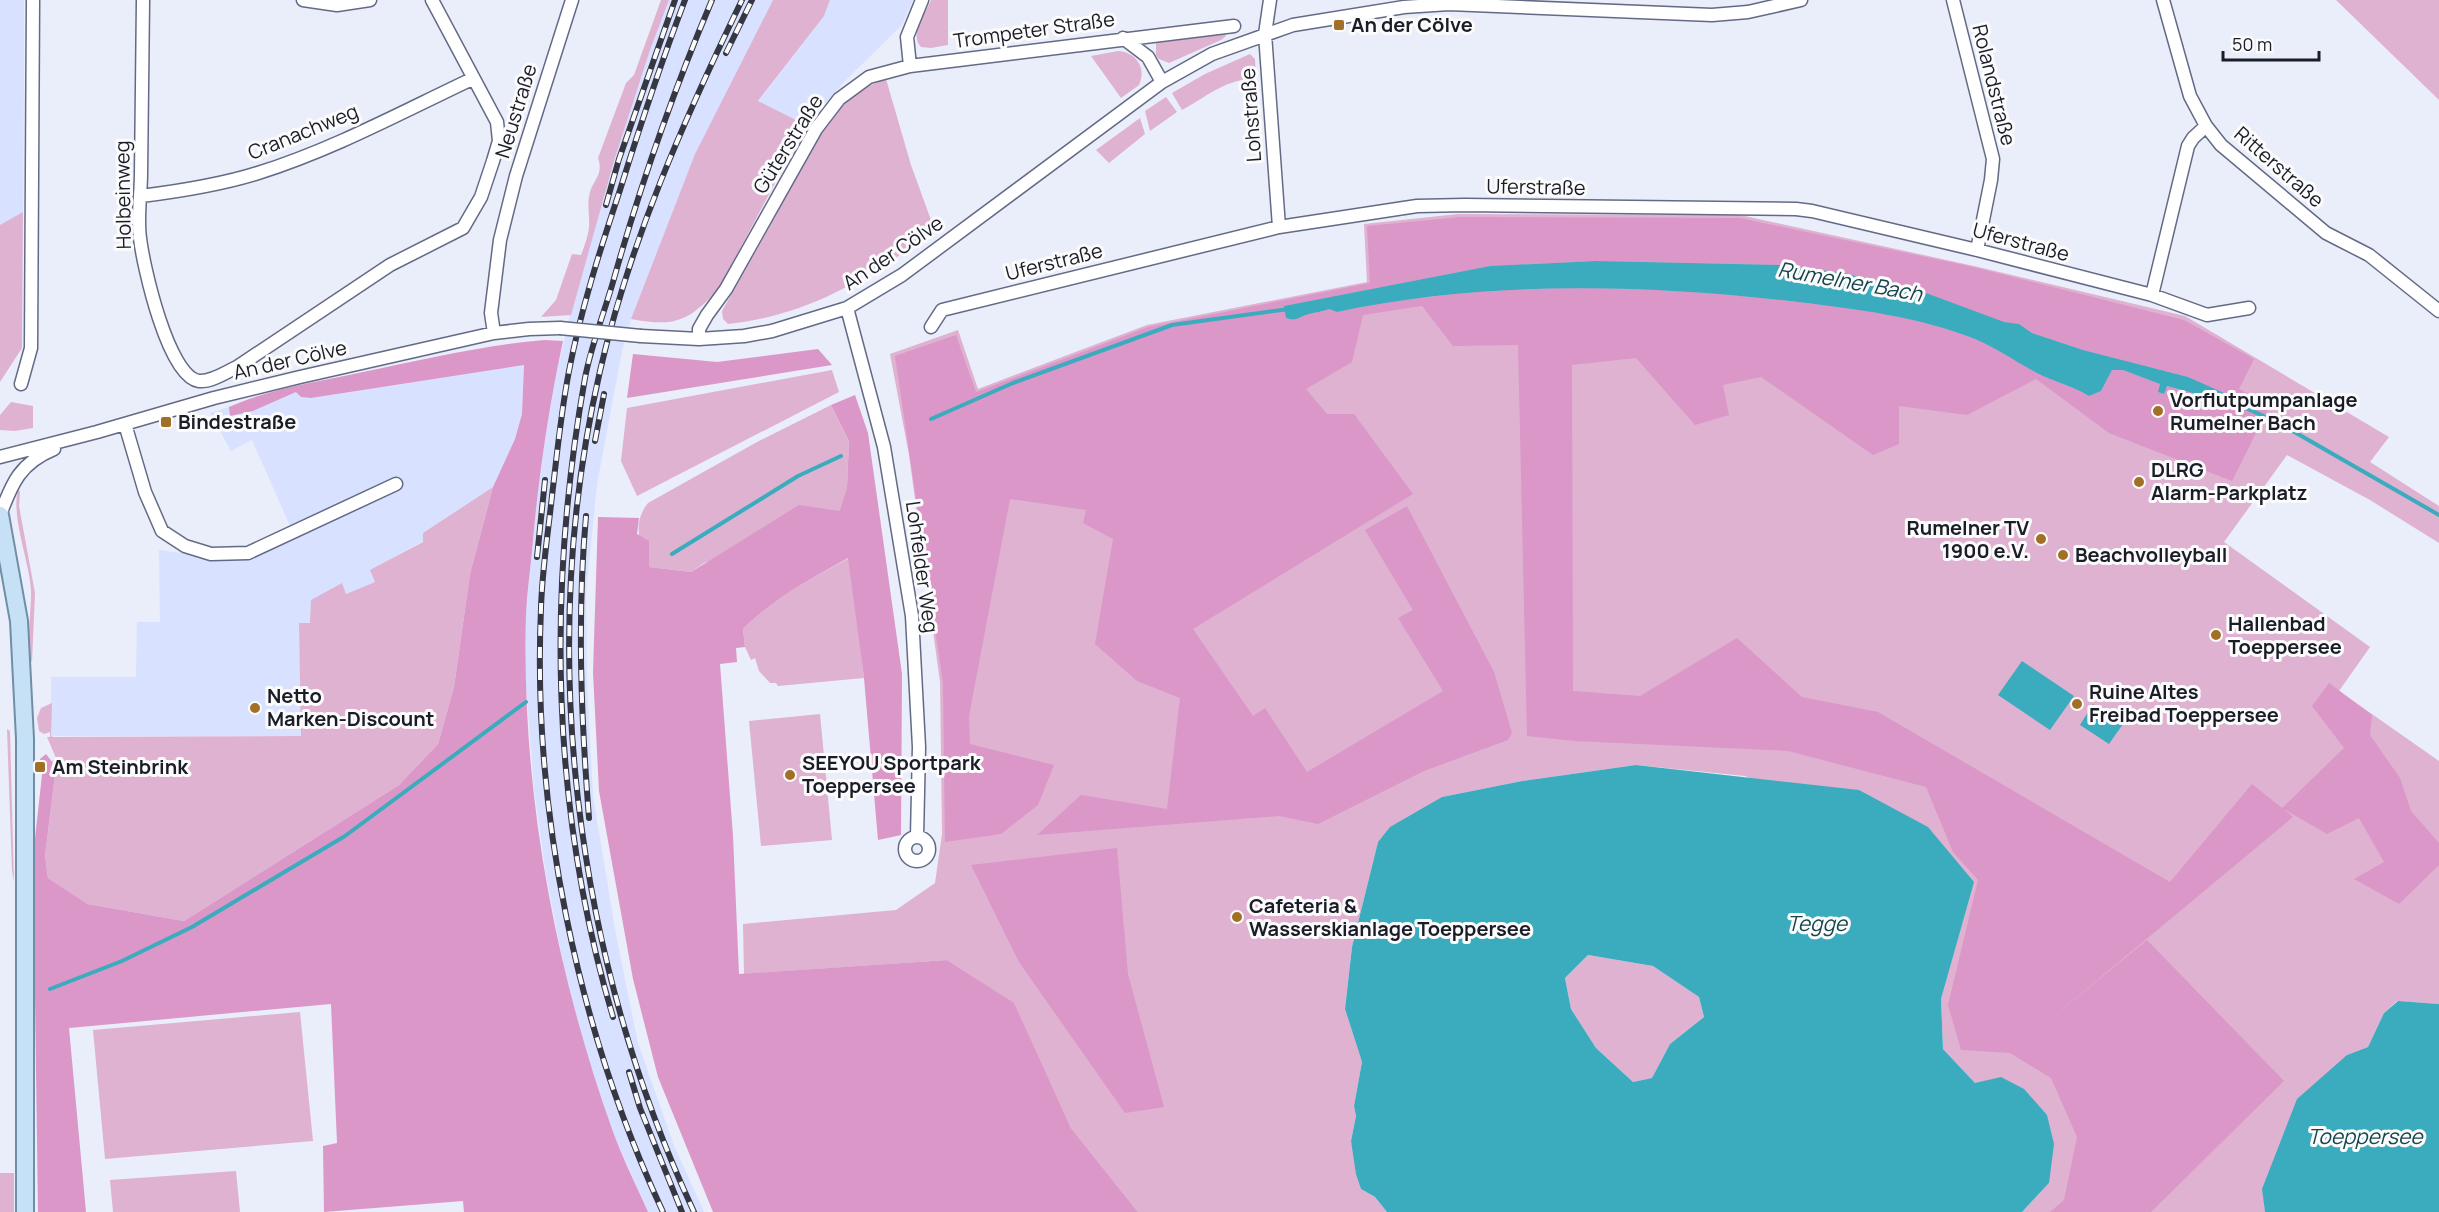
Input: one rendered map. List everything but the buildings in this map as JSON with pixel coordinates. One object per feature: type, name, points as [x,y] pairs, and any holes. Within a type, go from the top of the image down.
[{"type":"main road","points":[[0,515],[19,621],[25,739],[25,1212]]},
{"type":"street","points":[[21,384],[31,348],[33,0]]},
{"type":"street","name":"Holbeinweg","points":[[143,0],[139,236],[156,311],[180,365],[192,378],[201,381],[213,379],[237,367],[390,265],[463,228],[481,197],[499,141],[497,122],[472,79]]},
{"type":"street","points":[[303,0],[337,5],[370,0]]},
{"type":"street","points":[[432,0],[472,79]]},
{"type":"street","name":"Neustraße","points":[[494,333],[490,313],[501,234],[516,176],[572,0]]},
{"type":"street","points":[[910,66],[907,37],[922,0]]},
{"type":"street","name":"Lohstraße","points":[[1270,0],[1265,34],[1279,227]]},
{"type":"street","points":[[1265,34],[1309,21],[1449,4],[1712,15],[1748,12],[1798,0]]},
{"type":"street","name":"Rolandstraße","points":[[1953,0],[1993,159],[1977,250]]},
{"type":"street","name":"Ritterstraße","points":[[2163,0],[2184,80],[2195,108],[2206,126],[2230,155],[2326,233],[2369,255],[2439,311]]},
{"type":"street","name":"Trompeter Straße","points":[[910,66],[1234,26]]},
{"type":"street","name":"An der Cölve","points":[[0,456],[97,432],[225,395],[494,333],[560,328],[699,339],[744,336],[772,331],[847,308],[902,275],[1162,82],[1212,54],[1265,34]]},
{"type":"street","points":[[1123,38],[1148,57],[1162,82]]},
{"type":"street","name":"Güterstraße","points":[[699,339],[699,328],[726,289],[816,129],[833,106],[869,77],[910,66]]},
{"type":"street","name":"Cranachweg","points":[[141,196],[198,189],[257,174],[302,158],[472,79]]},
{"type":"street","points":[[2152,295],[2188,146],[2206,126]]},
{"type":"street","name":"Uferstraße","points":[[931,327],[942,310],[1279,227],[1417,206],[1796,209],[1977,250],[2152,295],[2207,315],[2249,308]]},
{"type":"street","name":"Lohfelder Weg","points":[[847,308],[884,447],[912,616],[919,747],[918,837]]},
{"type":"street","points":[[126,424],[145,492],[162,531],[185,546],[211,555],[248,553],[396,484]]},
{"type":"street","name":"An der Cölve","points":[[0,515],[13,484],[23,468],[40,455],[97,432]]},
{"type":"shaded area","points":[[0,0],[24,0],[24,74],[23,212],[17,222],[0,231]]},
{"type":"shaded area","points":[[661,0],[669,0],[650,50],[614,161],[571,315],[541,317],[556,300],[572,254],[581,255],[586,242],[589,222],[588,203],[599,171],[598,158],[626,83],[634,75]]},
{"type":"shaded area","points":[[669,0],[773,0],[695,154],[631,319],[622,351],[597,484],[586,593],[587,682],[593,796],[616,935],[638,1043],[673,1143],[704,1212],[648,1212],[612,1131],[581,1034],[565,973],[546,875],[534,789],[526,686],[526,612],[548,410],[573,302],[614,161],[650,50]]},
{"type":"shaded area","points":[[773,0],[830,0],[824,16],[758,101],[806,125],[718,290],[698,309],[679,320],[659,322],[631,319],[695,154]]},
{"type":"shaded area","points":[[830,0],[913,0],[902,25],[844,82],[806,125],[758,102],[824,16]]},
{"type":"shaded area","points":[[931,0],[948,0],[948,45],[921,47],[918,42],[917,30]]},
{"type":"shaded area","points":[[2336,0],[2439,0],[2439,100]]},
{"type":"shaded area","points":[[1223,31],[1226,36],[1221,40],[1169,63],[1159,59],[1156,55],[1156,42],[1163,38]]},
{"type":"shaded area","points":[[1118,51],[1135,58],[1142,73],[1139,85],[1121,98],[1091,56]]},
{"type":"shaded area","points":[[1250,54],[1255,59],[1256,80],[1247,79],[1228,84],[1182,110],[1172,93],[1205,74]]},
{"type":"shaded area","points":[[886,79],[911,165],[935,231],[886,264],[813,303],[758,319],[728,324],[723,319],[722,311],[819,134],[838,109],[850,98]]},
{"type":"shaded area","points":[[1166,97],[1177,112],[1150,131],[1145,111]]},
{"type":"shaded area","points":[[1140,118],[1145,134],[1109,163],[1096,150]]},
{"type":"shaded area","points":[[23,212],[22,348],[0,382],[0,225]]},
{"type":"shaded area","points":[[1458,214],[1740,215],[1974,266],[2185,316],[2389,437],[2370,462],[2439,506],[2439,543],[2370,500],[2287,455],[2224,542],[2370,647],[2339,691],[2439,761],[2439,1004],[2397,1001],[2384,1013],[2368,1047],[2347,1055],[2263,1189],[2265,1212],[2022,1212],[2049,1183],[1975,1083],[1943,1049],[1941,999],[1973,882],[1745,776],[1636,765],[1522,781],[1442,797],[1378,842],[1352,947],[1345,1009],[1362,1062],[1354,1106],[1356,1116],[1351,1141],[1361,1189],[1375,1197],[1387,1212],[1138,1212],[1071,1128],[1013,1003],[947,960],[744,974],[743,924],[896,910],[935,883],[942,834],[940,682],[909,455],[890,354],[958,330],[978,389],[1147,325],[1367,282],[1364,224]]},
{"type":"shaded area","points":[[1460,217],[1740,218],[1969,266],[2184,320],[2254,359],[2239,389],[2270,405],[2232,481],[2109,433],[2036,379],[1967,415],[1899,406],[1899,444],[1873,455],[1761,377],[1723,385],[1729,415],[1695,425],[1636,358],[1572,365],[1573,691],[1640,696],[1737,638],[1802,697],[1878,712],[2170,882],[2252,784],[2282,808],[2344,748],[2312,706],[2329,683],[2372,715],[2370,735],[2400,778],[2411,811],[2439,843],[2439,865],[2399,904],[2354,879],[2384,862],[2359,818],[2327,834],[2284,809],[2293,817],[2042,1026],[2147,940],[2284,1081],[2151,1212],[2050,1212],[2064,1200],[2077,1137],[2051,1078],[2010,1053],[1961,1050],[1948,1005],[1978,880],[1953,852],[1926,787],[1788,751],[1575,741],[1527,736],[1518,345],[1453,346],[1422,306],[1363,315],[1352,362],[1306,389],[1327,414],[1354,414],[1413,494],[1193,629],[1253,716],[1265,708],[1307,772],[1443,691],[1398,618],[1413,610],[1365,530],[1407,506],[1494,672],[1512,733],[1508,740],[1424,771],[1318,824],[1279,816],[1037,835],[1081,795],[1167,809],[1180,698],[1137,681],[1095,644],[1113,539],[1083,523],[1086,510],[1010,499],[969,716],[970,744],[1054,765],[1038,805],[1001,834],[945,842],[943,683],[895,356],[956,335],[976,392],[1148,327],[1370,283],[1367,226]],"holes":[[[1596,261],[1782,265],[1844,273],[1926,293],[2004,323],[2019,324],[2032,333],[2083,350],[2188,377],[2231,407],[2200,395],[2166,386],[2164,394],[2158,392],[2160,384],[2123,370],[2112,370],[2101,391],[2089,396],[2043,376],[1984,343],[1954,331],[1910,319],[1798,302],[1683,291],[1567,288],[1451,294],[1337,312],[1329,309],[1306,312],[1284,306],[1490,266]]]},
{"type":"shaded area","points":[[545,340],[563,341],[540,472],[526,614],[529,745],[536,810],[545,876],[573,1004],[612,1129],[648,1212],[464,1212],[463,1201],[324,1212],[323,1146],[337,1143],[331,1004],[69,1028],[86,1212],[38,1212],[33,856],[42,775],[40,759],[46,754],[56,767],[45,856],[48,878],[87,904],[184,921],[399,785],[438,744],[454,687],[470,574],[493,487],[515,439],[522,414],[524,365],[311,398],[301,397],[296,392],[253,411],[230,416],[229,407],[278,390],[312,382],[476,349]]},
{"type":"shaded area","points":[[818,349],[832,365],[627,398],[633,354],[717,362]]},
{"type":"shaded area","points":[[524,365],[522,414],[515,439],[493,487],[423,533],[423,541],[371,570],[375,582],[346,594],[342,584],[310,623],[299,623],[302,736],[51,736],[51,677],[136,677],[137,622],[160,622],[159,550],[225,559],[291,528],[252,440],[231,451],[210,413],[229,407],[231,415],[253,411],[296,392],[312,398]]},
{"type":"shaded area","points":[[832,370],[839,392],[637,496],[621,461],[627,408]]},
{"type":"shaded area","points":[[855,395],[868,433],[902,674],[901,835],[878,840],[864,678],[848,558],[767,608],[743,629],[745,647],[736,648],[737,662],[720,664],[733,836],[739,974],[947,960],[1014,1003],[1071,1128],[1138,1212],[713,1212],[658,1077],[633,979],[599,791],[593,672],[598,517],[639,518],[637,534],[649,541],[649,567],[691,572],[799,505],[840,511],[847,487],[849,441],[831,405]]},
{"type":"shaded area","points":[[11,402],[33,406],[33,428],[15,431],[0,430],[0,415]]},
{"type":"shaded area","points":[[831,405],[849,441],[847,487],[841,511],[704,563],[691,572],[648,567],[640,543],[639,527],[643,511],[648,503],[757,442]]},
{"type":"shaded area","points":[[493,487],[470,574],[454,687],[438,744],[399,785],[184,921],[86,904],[48,878],[45,856],[56,767],[52,761],[56,758],[47,737],[50,737],[50,732],[44,734],[39,731],[37,718],[41,708],[52,703],[51,736],[53,737],[301,736],[299,623],[310,623],[311,600],[342,583],[346,594],[375,582],[370,570],[423,542],[423,533]]},
{"type":"shaded area","points":[[18,489],[35,593],[32,662],[29,638],[31,590],[17,513]]},
{"type":"shaded area","points":[[849,558],[864,678],[778,686],[776,683],[770,683],[759,671],[755,658],[751,660],[745,647],[743,629],[780,598]]},
{"type":"shaded area","name":"SEEYOU Sportpark Toeppersee","points":[[820,714],[832,840],[761,846],[749,721]]},
{"type":"shaded area","points":[[7,729],[10,731],[14,882],[12,871]]},
{"type":"shaded area","points":[[1117,848],[1128,974],[1164,1107],[1125,1113],[1019,962],[971,865]]},
{"type":"shaded area","points":[[1588,955],[1653,966],[1699,997],[1704,1017],[1670,1044],[1652,1078],[1633,1082],[1596,1048],[1571,1009],[1565,978]]},
{"type":"shaded area","points":[[300,1012],[313,1141],[105,1159],[93,1030]]},
{"type":"shaded area","points":[[236,1171],[240,1212],[113,1212],[110,1180]]},
{"type":"shaded area","points":[[0,1173],[14,1173],[14,1212],[0,1212]]},
{"type":"water","points":[[1596,261],[1782,265],[1844,273],[1926,293],[2004,322],[2019,324],[2032,333],[2083,350],[2188,377],[2235,398],[2241,406],[2231,407],[2167,386],[2164,394],[2158,392],[2160,384],[2123,370],[2112,370],[2101,391],[2089,396],[2043,376],[1984,343],[1954,331],[1910,319],[1798,302],[1683,291],[1567,288],[1451,294],[1337,312],[1329,309],[1293,319],[1286,318],[1284,306],[1490,266]]},
{"type":"water","points":[[2022,661],[2074,696],[2050,730],[1998,695]]},
{"type":"water","points":[[2093,704],[2123,724],[2109,744],[2080,725]]},
{"type":"water","name":"Tegge","points":[[1636,765],[1859,790],[1928,827],[1974,882],[1941,999],[1943,1049],[1975,1083],[2001,1077],[2024,1089],[2047,1115],[2054,1144],[2049,1183],[2022,1212],[1387,1212],[1375,1197],[1361,1189],[1356,1174],[1351,1141],[1356,1116],[1354,1106],[1362,1062],[1345,1009],[1352,947],[1378,842],[1390,827],[1442,797],[1522,781]],"holes":[[[1588,955],[1653,966],[1699,997],[1704,1017],[1670,1044],[1652,1078],[1633,1082],[1596,1048],[1571,1009],[1565,978]]]},
{"type":"water","name":"Toeppersee","points":[[2398,1001],[2439,1004],[2439,1212],[2265,1212],[2262,1189],[2297,1099],[2347,1055],[2368,1047],[2384,1013]]},
{"type":"waterway","points":[[931,419],[1013,383],[1172,325],[1289,309]]},
{"type":"waterway","name":"Rumelner Bach","points":[[2239,405],[2277,422],[2439,515]]},
{"type":"waterway","points":[[672,554],[798,476],[841,456]]},
{"type":"waterway","points":[[50,989],[122,961],[192,927],[345,836],[526,702]]},
{"type":"railway","points":[[606,205],[619,159],[675,0]]},
{"type":"railway","points":[[663,1212],[633,1142],[606,1069],[584,994],[566,917],[553,840],[544,762],[540,685],[541,608],[561,417],[579,325],[635,142],[685,0]]},
{"type":"railway","points":[[613,1017],[592,939],[577,859],[567,780],[562,699],[561,619],[565,538],[573,458],[585,378],[591,354],[634,210],[684,69],[712,0]]},
{"type":"railway","points":[[694,1212],[653,1113],[620,1011],[595,906],[578,799],[570,691],[571,583],[581,476],[600,371],[612,323],[660,182],[742,0]]},
{"type":"railway","points":[[726,53],[752,0]]},
{"type":"railway","points":[[595,441],[604,394]]},
{"type":"railway","points":[[537,557],[545,480]]},
{"type":"railway","points":[[586,516],[581,667],[589,818]]},
{"type":"railway","points":[[629,1072],[640,1108],[682,1212]]},
{"type":"place","name":"An der Cölve","points":[[1339,25]]},
{"type":"place","name":"Vorflutpumpanlage Rumelner Bach","points":[[2158,411]]},
{"type":"place","name":"Bindestraße","points":[[166,422]]},
{"type":"place","name":"DLRG Alarm-Parkplatz","points":[[2139,482]]},
{"type":"place","name":"Rumelner TV 1900 e.V.","points":[[2041,539]]},
{"type":"place","name":"Beachvolleyball","points":[[2063,555]]},
{"type":"place","name":"Hallenbad Toeppersee","points":[[2216,635]]},
{"type":"place","name":"Ruine Altes Freibad Toeppersee","points":[[2077,704]]},
{"type":"place","name":"Netto Marken-Discount","points":[[255,708]]},
{"type":"place","name":"Am Steinbrink","points":[[40,767]]},
{"type":"place","name":"SEEYOU Sportpark Toeppersee","points":[[790,775]]},
{"type":"place","name":"Cafeteria & Wasserskianlage Toeppersee","points":[[1237,917]]}]
